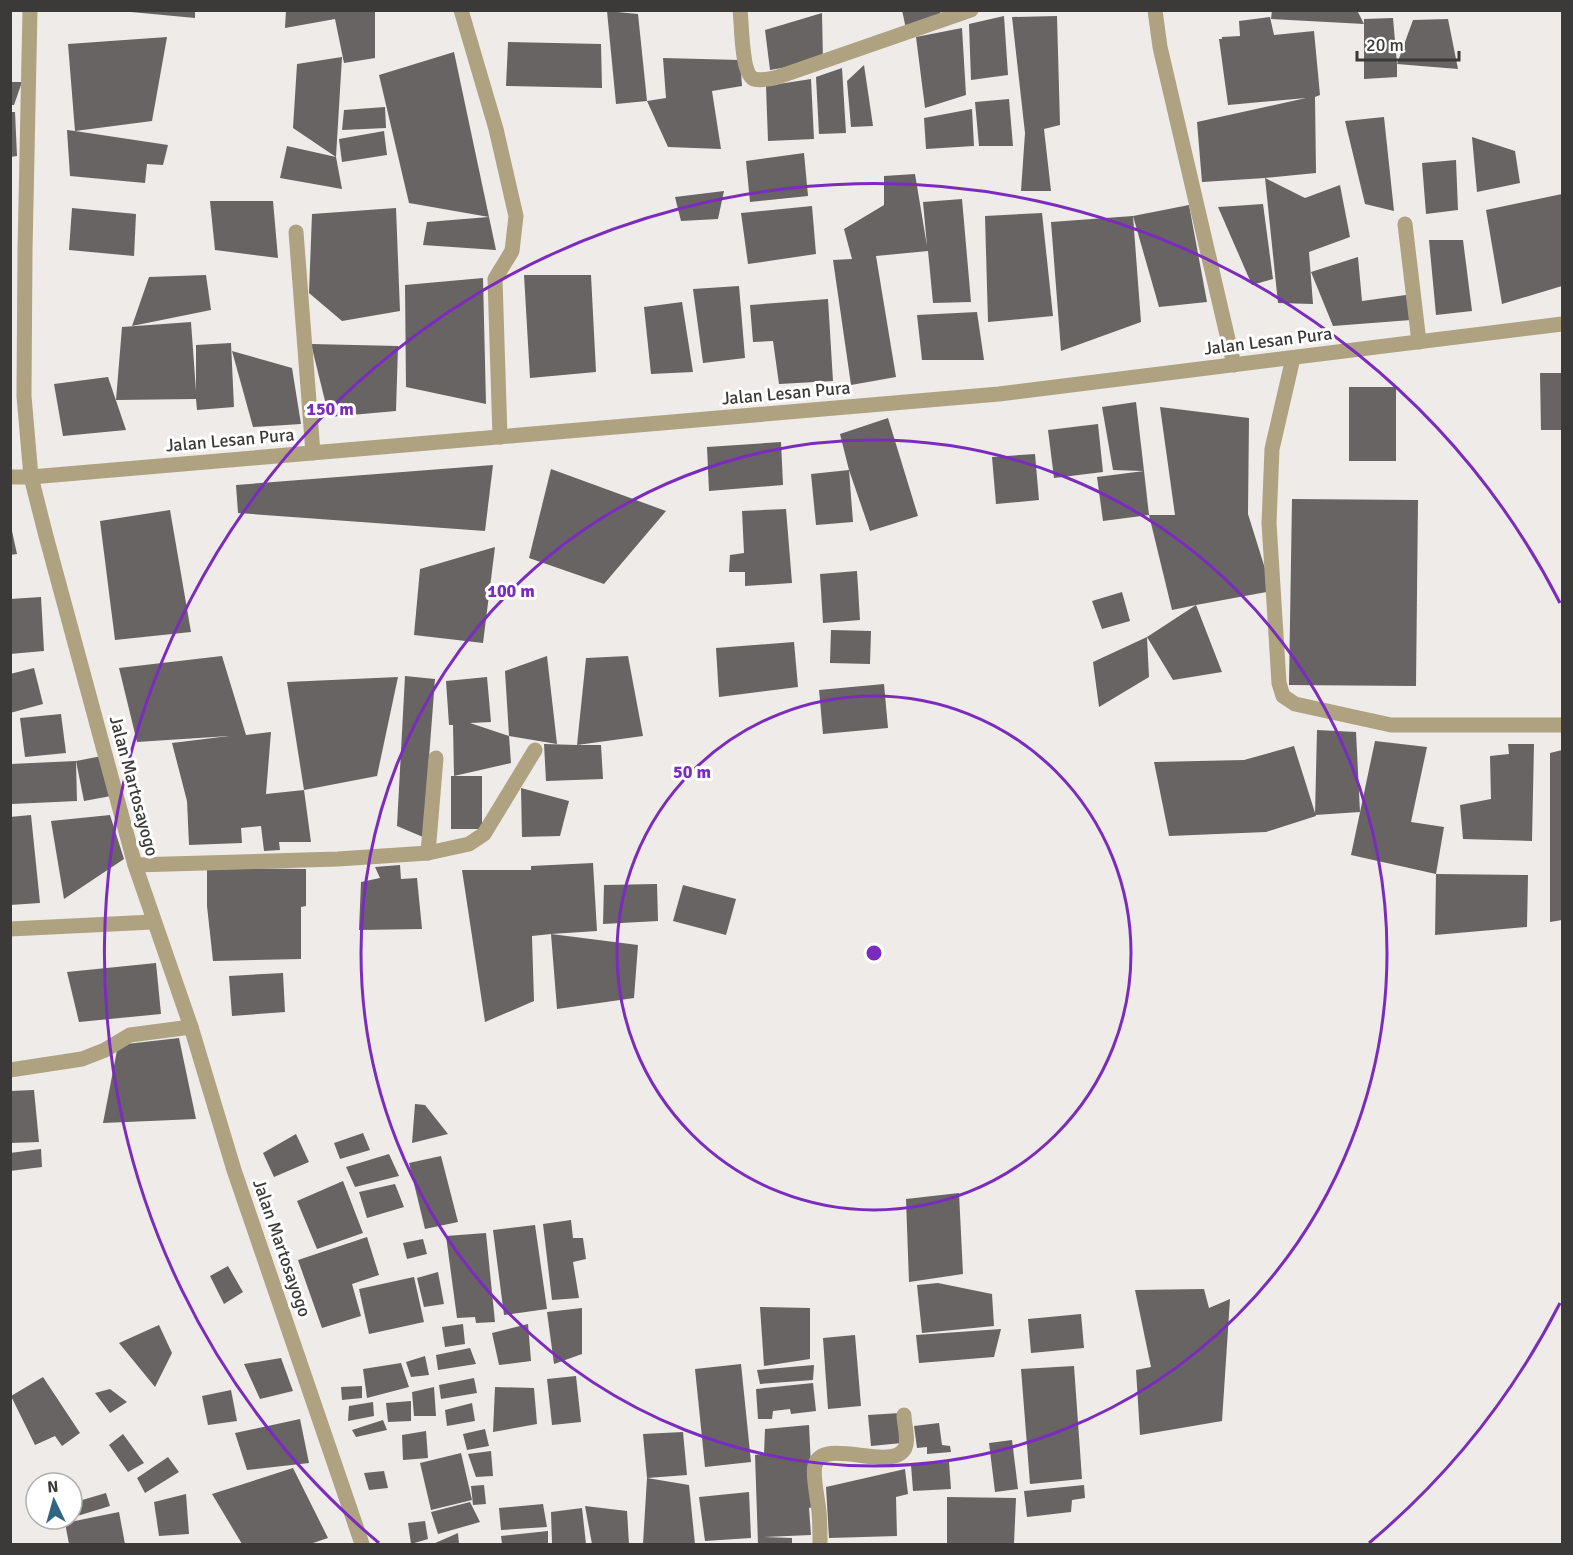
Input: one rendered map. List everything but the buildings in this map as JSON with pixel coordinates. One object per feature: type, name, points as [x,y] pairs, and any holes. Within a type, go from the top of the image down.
[{"type":"street","name":"Jalan Martosayogo","points":[[30,10],[24,396],[32,477],[135,865],[191,1027],[234,1170],[362,1545]]},
{"type":"street","points":[[461,10],[496,129],[516,216],[512,251],[495,279],[500,437]]},
{"type":"street","points":[[740,10],[748,74],[762,80],[778,77],[971,10]]},
{"type":"street","points":[[1155,10],[1160,47],[1234,365]]},
{"type":"street","points":[[1405,224],[1419,342]]},
{"type":"street","points":[[296,232],[313,453]]},
{"type":"street","name":"Jalan Lesan Pura","points":[[10,477],[32,477],[999,394],[1563,324]]},
{"type":"street","points":[[1293,357],[1272,449],[1269,523],[1279,683],[1283,696],[1295,704],[1391,725],[1563,725]]},
{"type":"street","points":[[135,865],[338,859],[428,853],[469,844],[484,834],[535,750]]},
{"type":"street","points":[[428,853],[436,758]]},
{"type":"street","points":[[10,928],[153,922]]},
{"type":"street","points":[[10,1070],[82,1059],[105,1050],[130,1035],[191,1027]]},
{"type":"street","points":[[820,1545],[814,1467],[818,1460],[823,1455],[831,1453],[874,1457],[891,1456],[898,1453],[906,1445],[904,1415]]}]
